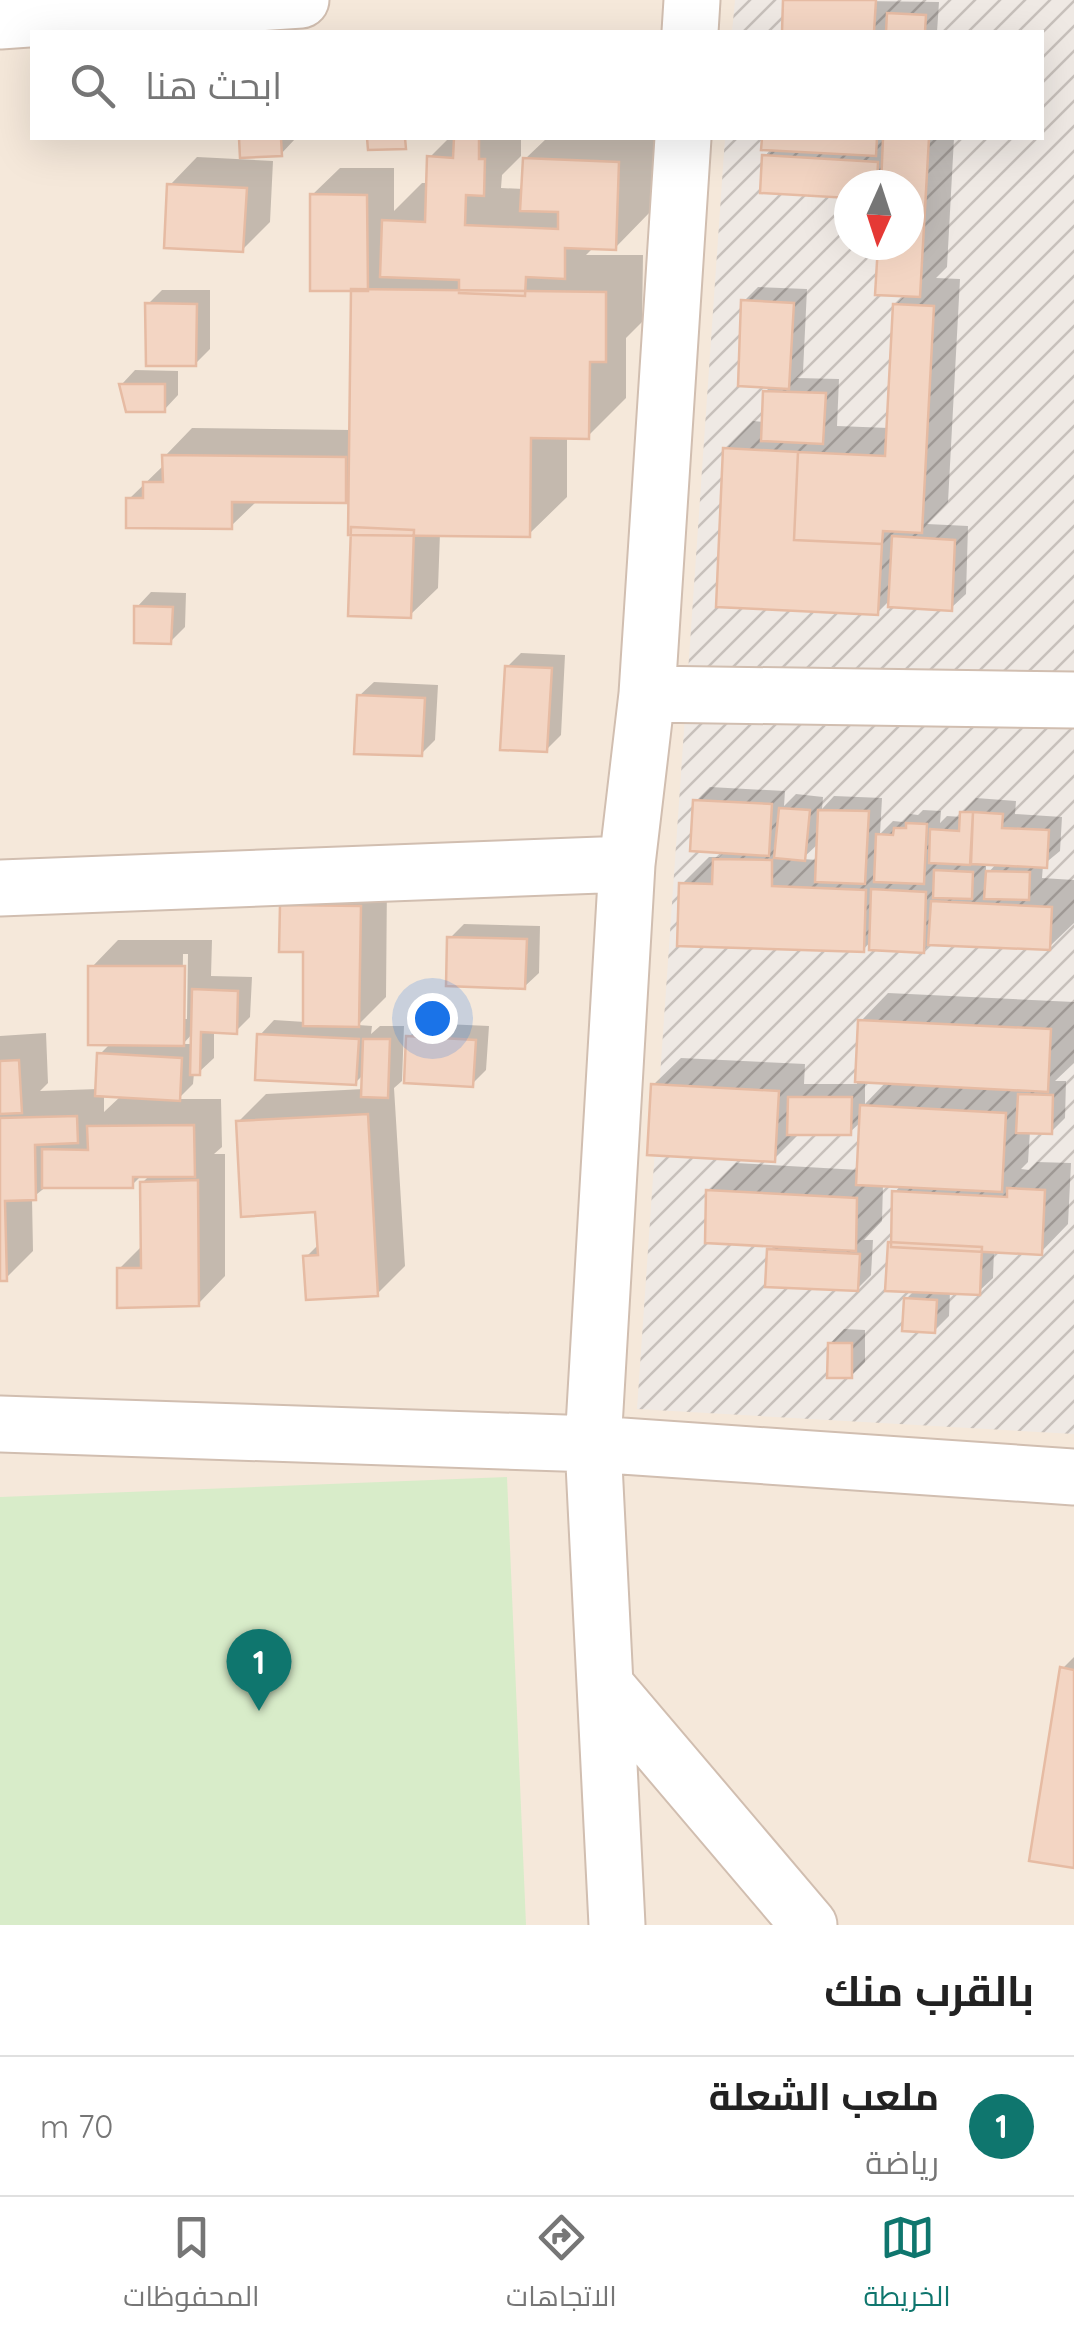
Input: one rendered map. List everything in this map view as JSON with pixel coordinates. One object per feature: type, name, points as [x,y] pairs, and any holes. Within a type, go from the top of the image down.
[{"type":"street","points":[[0,21],[301,0]]},
{"type":"street","points":[[690,30],[692,0]]},
{"type":"street","points":[[617,1925],[593,1444],[627,864],[647,694],[683,140]]},
{"type":"street","points":[[647,694],[1074,700]]},
{"type":"street","points":[[0,888],[627,864]]},
{"type":"street","points":[[0,1424],[593,1444],[1074,1477]]},
{"type":"street","points":[[606,1686],[810,1925]]},
{"type":"shaded area","points":[[0,0],[1074,0],[1074,1925],[0,1925]]},
{"type":"shaded area","points":[[735,0],[1074,0],[1074,1434],[637,1409],[725,140],[1044,140],[1044,30],[732,30]]},
{"type":"green space","points":[[507,1477],[526,1925],[0,1925],[0,1497]]},
{"type":"building","points":[[783,0],[876,0],[874,30],[782,30]]},
{"type":"building","points":[[887,13],[926,15],[925,30],[886,30]]},
{"type":"building","points":[[239,140],[281,140],[282,156],[240,158]]},
{"type":"building","points":[[367,140],[405,140],[406,149],[368,150]]},
{"type":"building","points":[[454,140],[479,140],[479,159],[485,159],[484,196],[466,195],[465,225],[558,229],[558,212],[520,211],[523,158],[619,162],[616,250],[565,248],[565,279],[526,277],[525,296],[459,293],[459,280],[380,277],[382,220],[425,222],[427,156],[453,158]]},
{"type":"building","points":[[762,140],[877,140],[876,156],[761,150]]},
{"type":"building","points":[[883,140],[929,140],[924,226],[924,170],[882,170]]},
{"type":"building","points":[[762,155],[878,162],[878,170],[834,170],[834,197],[760,193]]},
{"type":"building","points":[[167,184],[247,188],[243,252],[164,248]]},
{"type":"building","points":[[310,194],[367,195],[368,291],[310,291]]},
{"type":"building","points":[[877,260],[922,260],[920,297],[875,295]]},
{"type":"building","points":[[351,289],[606,292],[606,362],[590,362],[589,439],[531,438],[530,537],[348,535]]},
{"type":"building","points":[[741,300],[794,303],[789,389],[738,386]]},
{"type":"building","points":[[145,303],[197,304],[196,366],[146,366]]},
{"type":"building","points":[[893,304],[934,306],[922,533],[883,531],[882,544],[794,540],[798,452],[885,456]]},
{"type":"building","points":[[119,384],[165,384],[165,412],[126,412]]},
{"type":"building","points":[[763,391],[826,393],[823,444],[761,441]]},
{"type":"building","points":[[723,448],[798,452],[794,540],[882,544],[878,615],[716,607]]},
{"type":"building","points":[[162,455],[346,457],[346,503],[232,502],[232,529],[126,528],[126,498],[143,498],[143,482],[163,482]]},
{"type":"building","points":[[351,527],[414,530],[411,618],[348,616]]},
{"type":"building","points":[[892,536],[955,540],[952,611],[888,607]]},
{"type":"building","points":[[134,606],[173,607],[171,644],[134,643]]},
{"type":"building","points":[[505,666],[552,668],[547,752],[500,750]]},
{"type":"building","points":[[357,695],[425,698],[422,756],[354,754]]},
{"type":"building","points":[[693,800],[772,804],[769,856],[690,851]]},
{"type":"building","points":[[779,808],[810,810],[805,861],[774,858]]},
{"type":"building","points":[[818,810],[869,811],[865,884],[815,882]]},
{"type":"building","points":[[960,812],[973,812],[970,865],[929,863],[930,829],[959,831]]},
{"type":"building","points":[[973,812],[1003,814],[1002,828],[1049,830],[1047,868],[971,864]]},
{"type":"building","points":[[906,823],[927,824],[924,884],[874,882],[876,834],[893,835],[894,828],[906,828]]},
{"type":"building","points":[[713,859],[772,860],[772,886],[866,890],[864,952],[677,946],[679,883],[712,884]]},
{"type":"building","points":[[934,870],[973,872],[972,899],[933,898]]},
{"type":"building","points":[[986,871],[1030,872],[1029,900],[984,899]]},
{"type":"building","points":[[871,889],[926,892],[924,953],[869,950]]},
{"type":"building","points":[[931,901],[1052,907],[1050,950],[928,945]]},
{"type":"building","points":[[280,905],[361,906],[359,1027],[303,1026],[303,952],[279,952]]},
{"type":"building","points":[[447,937],[527,939],[525,989],[446,986]]},
{"type":"building","points":[[88,966],[185,966],[184,1046],[88,1045]]},
{"type":"building","points":[[192,989],[238,991],[237,1034],[201,1032],[200,1075],[190,1075]]},
{"type":"building","points":[[858,1020],[1051,1029],[1048,1092],[855,1082]]},
{"type":"building","points":[[257,1034],[359,1039],[356,1085],[255,1080]]},
{"type":"building","points":[[406,1036],[476,1040],[473,1087],[404,1083]]},
{"type":"building","points":[[363,1039],[390,1039],[388,1098],[361,1097]]},
{"type":"building","points":[[97,1053],[182,1058],[180,1101],[95,1096]]},
{"type":"building","points":[[19,1060],[22,1113],[0,1114],[0,1061]]},
{"type":"building","points":[[651,1084],[779,1091],[775,1162],[647,1155]]},
{"type":"building","points":[[1018,1094],[1053,1095],[1052,1134],[1016,1133]]},
{"type":"building","points":[[788,1097],[852,1097],[851,1135],[787,1135]]},
{"type":"building","points":[[860,1105],[1006,1113],[1002,1192],[856,1185]]},
{"type":"building","points":[[368,1114],[378,1296],[306,1300],[303,1256],[318,1255],[315,1212],[241,1217],[236,1121]]},
{"type":"building","points":[[77,1116],[78,1143],[35,1145],[36,1200],[5,1201],[7,1281],[0,1281],[0,1118]]},
{"type":"building","points":[[194,1125],[195,1177],[133,1177],[133,1188],[42,1188],[42,1149],[88,1150],[87,1126]]},
{"type":"building","points":[[198,1180],[199,1306],[117,1308],[117,1268],[141,1268],[140,1182]]},
{"type":"building","points":[[1007,1188],[1045,1190],[1042,1255],[891,1247],[892,1191],[1007,1197]]},
{"type":"building","points":[[706,1190],[857,1198],[856,1251],[705,1243]]},
{"type":"building","points":[[888,1242],[982,1247],[980,1295],[885,1291]]},
{"type":"building","points":[[767,1249],[860,1254],[858,1291],[765,1287]]},
{"type":"building","points":[[904,1298],[937,1300],[935,1333],[902,1331]]},
{"type":"building","points":[[828,1343],[852,1343],[852,1378],[827,1378]]},
{"type":"building","points":[[1060,1667],[1074,1670],[1074,1868],[1029,1861]]},
{"type":"place","name":"ملعب الشعلة","points":[[259,1711]]}]
